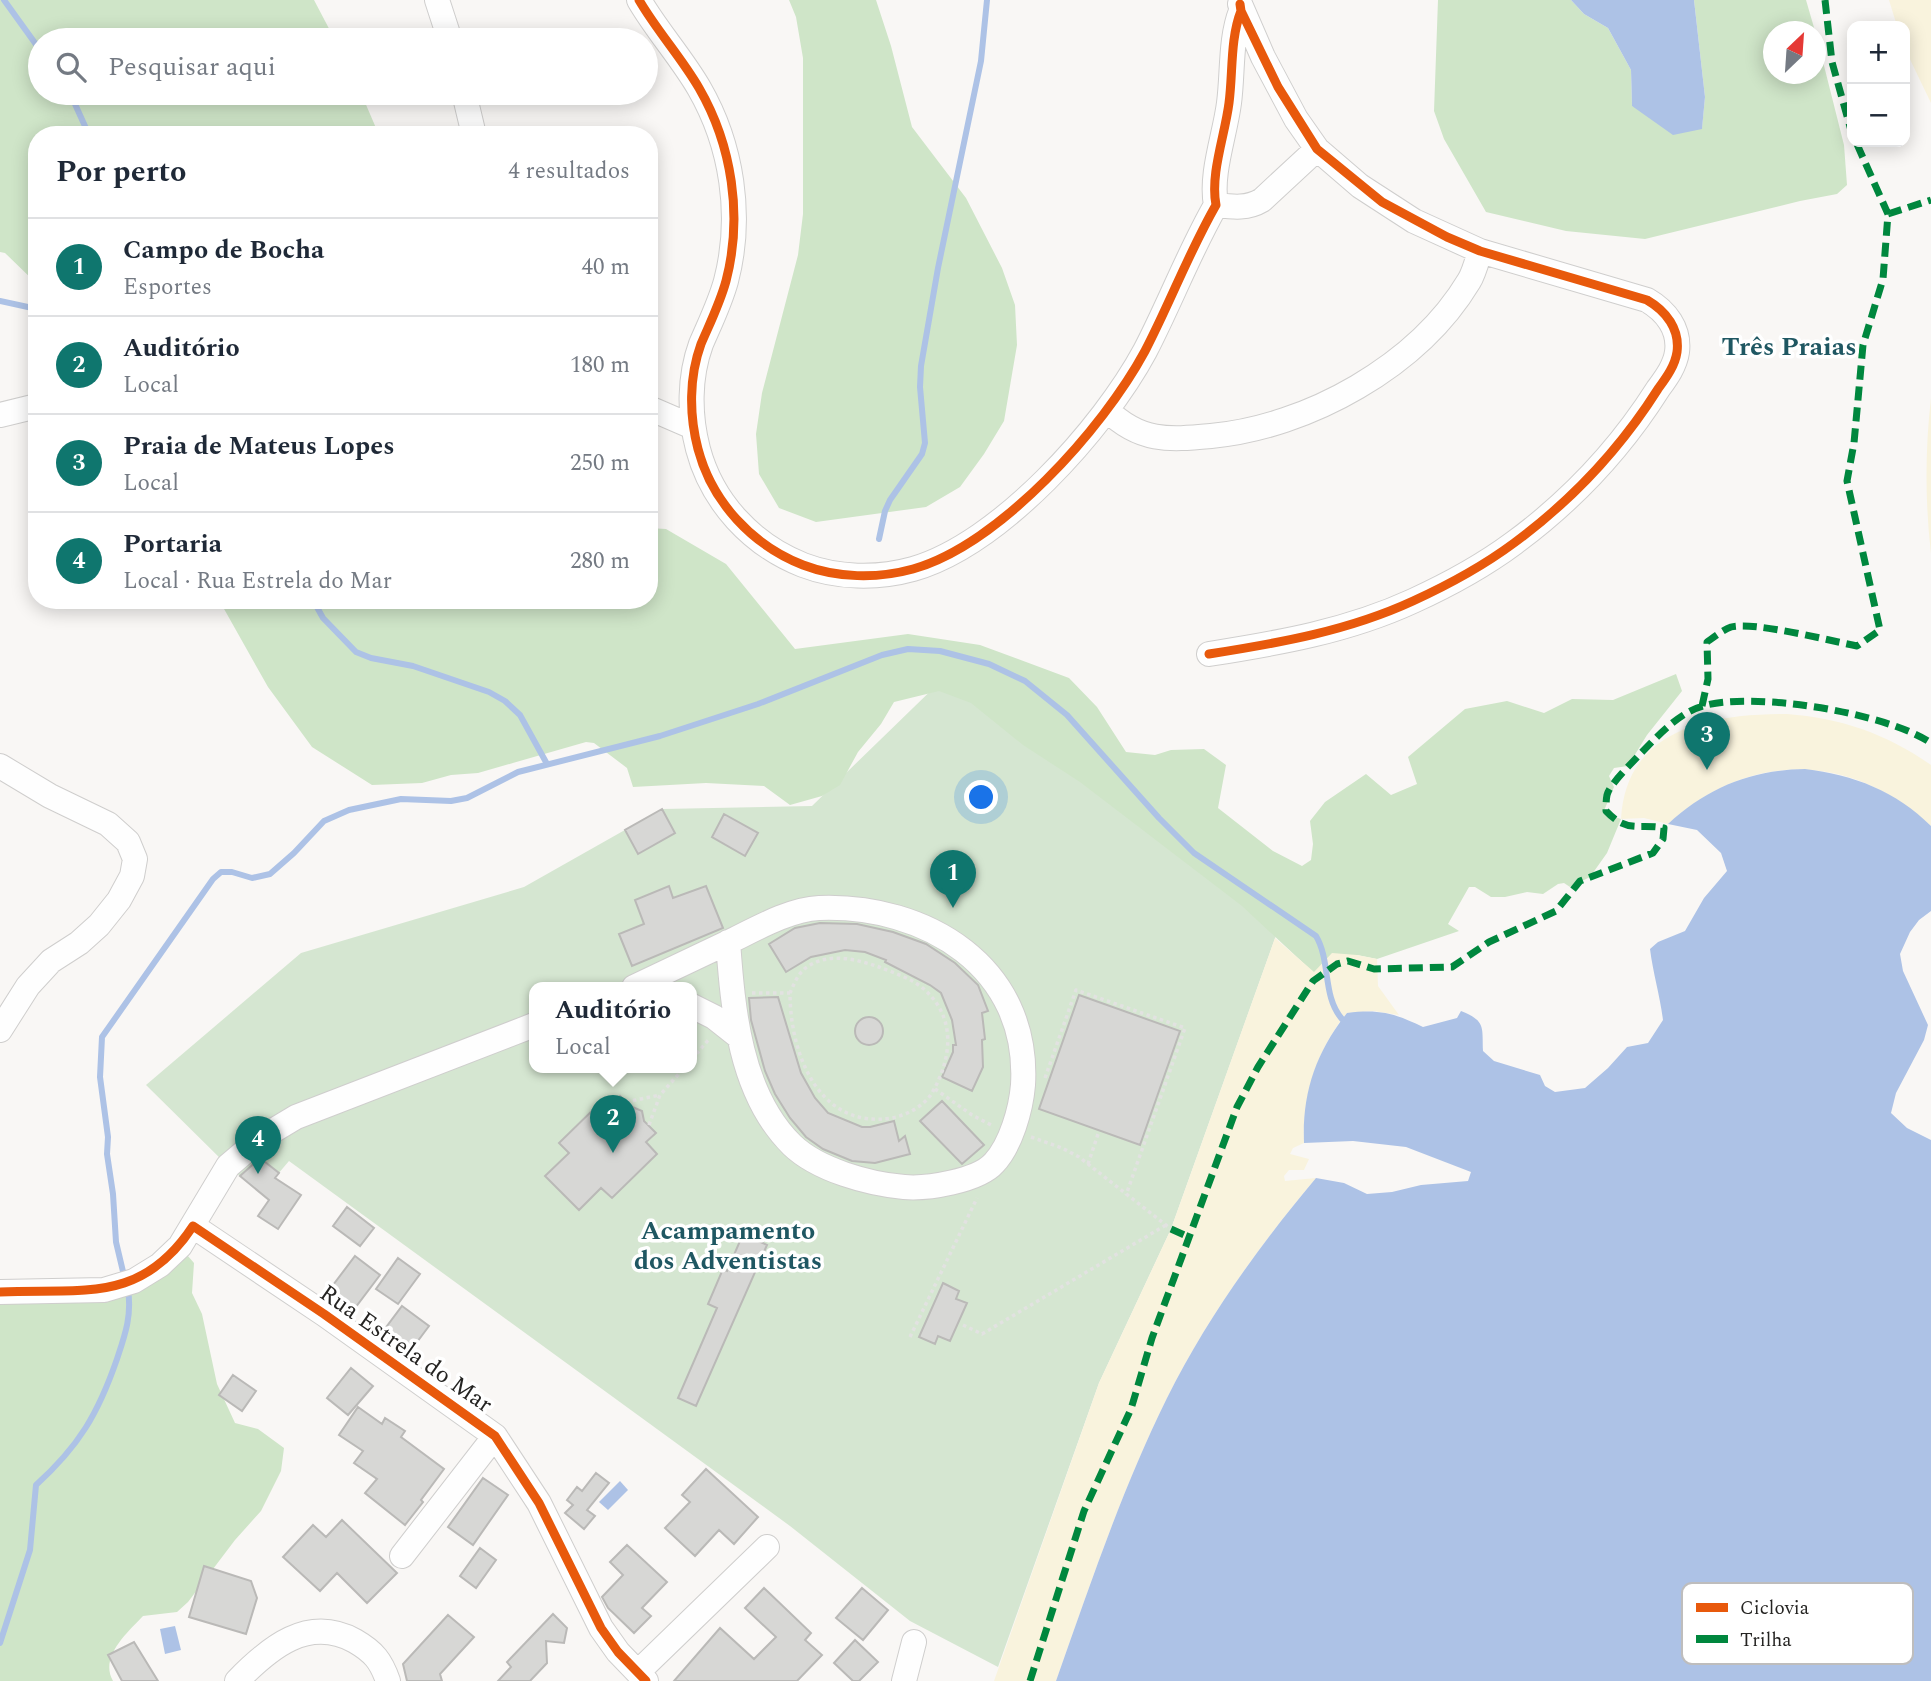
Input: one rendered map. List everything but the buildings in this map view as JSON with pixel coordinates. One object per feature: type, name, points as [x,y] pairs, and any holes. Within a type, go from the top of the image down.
[{"type":"street","points":[[438,0],[446,28]]},
{"type":"street","points":[[639,0],[685,66],[710,108],[726,154],[731,179],[731,256],[718,305],[701,345],[691,395],[693,427],[705,469],[726,507],[755,538],[782,555],[811,568],[873,576],[894,574],[933,562],[982,533],[1038,488],[1086,437],[1145,351],[1199,234],[1216,205],[1212,188],[1227,116],[1240,6]]},
{"type":"street","points":[[1209,654],[1299,639],[1375,617],[1447,584],[1502,551],[1544,520],[1599,466],[1648,406],[1674,363],[1677,352],[1674,328],[1664,312],[1647,300],[1480,251],[1447,237],[1382,202],[1317,149],[1278,87],[1240,6]]},
{"type":"street","points":[[467,105],[472,126]]},
{"type":"street","points":[[1216,205],[1238,208],[1254,205],[1317,149]]},
{"type":"street","points":[[1107,410],[1140,433],[1178,440],[1248,430],[1303,413],[1355,388],[1407,351],[1430,329],[1470,280],[1480,251]]},
{"type":"street","points":[[0,415],[28,408]]},
{"type":"street","points":[[658,412],[693,427]]},
{"type":"street","points":[[0,766],[50,796],[108,824],[128,842],[135,859],[132,876],[119,900],[99,925],[79,943],[51,961],[28,986],[0,1030]]},
{"type":"street","points":[[644,982],[728,942],[774,920],[817,908],[866,911],[907,920],[943,936],[975,960],[1000,988],[1016,1026],[1024,1066],[1022,1100],[1012,1132],[993,1164],[962,1181],[922,1188],[875,1184],[830,1168],[793,1146],[769,1115],[750,1074],[738,1035],[728,942]]},
{"type":"street","points":[[697,1008],[738,1035]]},
{"type":"street","points":[[0,1292],[104,1290],[134,1281],[160,1265],[180,1246],[228,1166],[261,1138],[296,1117],[529,1027]]},
{"type":"street","name":"Rua Estrela do Mar","points":[[192,1226],[324,1314],[495,1436],[539,1503],[601,1628],[618,1652],[642,1676]]},
{"type":"street","points":[[402,1556],[495,1436]]},
{"type":"street","points":[[642,1676],[766,1547]]},
{"type":"street","points":[[237,1681],[260,1657],[300,1633],[338,1632],[371,1650],[382,1662],[388,1681]]},
{"type":"street","points":[[904,1681],[914,1642]]},
{"type":"path","points":[[838,958],[858,960],[911,980],[926,990],[939,1007],[947,1025],[949,1042],[946,1062],[929,1098],[914,1110],[880,1120],[859,1119],[842,1112],[817,1087],[800,1055],[790,1013],[790,993],[798,976],[807,967],[838,958]]},
{"type":"path","points":[[1042,1087],[1076,990],[1185,1028],[1126,1195]]},
{"type":"path","points":[[732,993],[790,993]]},
{"type":"path","points":[[649,1125],[660,1095],[680,1073]]},
{"type":"path","points":[[934,1089],[972,1115],[994,1126],[1062,1148],[1088,1164],[1171,1229]]},
{"type":"path","points":[[626,1102],[660,1095]]},
{"type":"path","points":[[1088,1164],[1099,1131]]},
{"type":"path","points":[[910,1337],[993,1164]]},
{"type":"path","points":[[963,1325],[982,1334],[1166,1225]]},
{"type":"green space","points":[[0,0],[314,0],[329,28],[28,28],[28,105],[366,105],[375,126],[28,126],[28,275],[5,253],[0,252]]},
{"type":"green space","points":[[789,0],[876,0],[912,127],[966,198],[1002,268],[1015,305],[1017,345],[1004,421],[960,487],[926,507],[816,522],[779,508],[759,474],[756,434],[762,393],[798,255],[803,214],[803,58],[796,17]]},
{"type":"green space","points":[[1438,0],[1571,0],[1584,14],[1608,28],[1631,70],[1632,106],[1702,128],[1705,97],[1694,0],[1806,0],[1812,21],[1763,21],[1763,84],[1826,84],[1826,74],[1844,145],[1847,185],[1837,194],[1645,239],[1566,231],[1486,212],[1444,139],[1434,111]]},
{"type":"green space","points":[[658,529],[666,529],[726,564],[795,649],[908,634],[980,645],[1069,678],[1097,707],[1126,752],[1155,755],[1171,750],[1204,749],[1226,765],[1218,808],[1273,851],[1302,866],[1311,860],[1313,844],[1310,821],[1325,802],[1366,774],[1391,795],[1417,784],[1408,757],[1465,709],[1507,701],[1544,713],[1572,699],[1613,700],[1676,674],[1682,691],[1647,735],[1628,766],[1614,768],[1609,776],[1614,787],[1603,813],[1621,819],[1607,853],[1590,877],[1570,887],[1564,883],[1558,884],[1543,894],[1527,892],[1491,897],[1475,887],[1469,887],[1448,924],[1459,931],[1377,959],[1357,955],[1314,973],[1242,906],[1080,782],[1023,745],[971,703],[939,691],[894,702],[881,724],[858,752],[840,785],[822,796],[790,805],[764,786],[706,783],[633,787],[627,768],[594,743],[586,742],[478,773],[451,775],[422,783],[372,785],[312,747],[268,687],[224,609],[658,609]]},
{"type":"green space","points":[[947,675],[1278,930],[1171,1229],[1099,1383],[998,1667],[910,1621],[790,1526],[289,1161],[261,1194],[228,1166],[146,1085],[301,953],[524,887],[662,809],[812,806]]},
{"type":"green space","points":[[181,1248],[194,1263],[192,1293],[202,1314],[217,1384],[235,1423],[258,1429],[284,1448],[281,1471],[261,1511],[235,1540],[188,1602],[177,1612],[143,1616],[123,1637],[112,1654],[110,1672],[113,1681],[0,1681],[0,1299],[95,1294]]},
{"type":"sand","points":[[1889,0],[1931,0],[1931,103],[1910,59],[1910,21],[1895,21]]},
{"type":"sand","points":[[1931,398],[1931,554],[1926,476]]},
{"type":"sand","points":[[1787,714],[1826,719],[1863,729],[1898,745],[1931,765],[1931,826],[1900,802],[1868,784],[1834,773],[1800,770],[1766,773],[1732,783],[1699,800],[1668,824],[1644,818],[1621,819],[1627,788],[1639,764],[1656,745],[1678,732],[1703,723],[1731,717]]},
{"type":"sand","points":[[1275,938],[1314,972],[1332,953],[1377,959],[1378,986],[1399,1015],[1374,1011],[1347,1013],[1327,1042],[1309,1091],[1304,1143],[1293,1148],[1290,1154],[1309,1159],[1304,1170],[1289,1170],[1284,1176],[1285,1181],[1316,1178],[1235,1284],[1199,1339],[1167,1398],[1121,1502],[1056,1681],[994,1681],[1099,1383],[1171,1229]]},
{"type":"water","points":[[1571,0],[1694,0],[1705,97],[1702,129],[1673,135],[1632,106],[1631,70],[1608,28],[1584,14]]},
{"type":"water","points":[[1805,769],[1857,780],[1889,794],[1931,826],[1931,911],[1919,920],[1910,932],[1900,954],[1903,971],[1928,1025],[1924,1040],[1896,1093],[1891,1113],[1907,1128],[1931,1140],[1931,1681],[1056,1681],[1121,1502],[1167,1398],[1199,1339],[1235,1284],[1316,1178],[1344,1183],[1367,1194],[1468,1181],[1471,1172],[1406,1147],[1353,1141],[1304,1143],[1306,1107],[1313,1074],[1327,1043],[1347,1013],[1386,1013],[1423,1027],[1457,1018],[1461,1011],[1479,1022],[1483,1051],[1494,1061],[1540,1075],[1545,1086],[1555,1092],[1585,1088],[1627,1047],[1648,1043],[1663,1020],[1650,949],[1658,942],[1685,931],[1704,898],[1727,871],[1721,853],[1697,830],[1668,824],[1699,800],[1731,783],[1785,770]]},
{"type":"water","points":[[620,1481],[628,1490],[608,1510],[599,1502]]},
{"type":"water","points":[[175,1626],[181,1650],[165,1654],[160,1629]]},
{"type":"waterway","points":[[4,0],[28,33]]},
{"type":"waterway","points":[[879,539],[890,500],[922,454],[925,443],[921,366],[938,268],[981,61],[987,0]]},
{"type":"waterway","points":[[75,105],[85,126]]},
{"type":"waterway","points":[[0,301],[28,307]]},
{"type":"waterway","points":[[318,609],[323,618],[356,652],[371,658],[413,666],[489,692],[505,701],[520,715],[547,764]]},
{"type":"waterway","points":[[125,1280],[116,1242],[107,1154],[108,1137],[100,1077],[102,1037],[213,879],[221,872],[252,878],[270,874],[324,821],[349,810],[401,799],[451,801],[467,798],[518,772],[660,736],[758,704],[882,655],[908,649],[940,651],[989,664],[1025,681],[1067,715],[1194,853],[1316,936],[1324,956],[1332,1000],[1342,1019]]},
{"type":"waterway","points":[[0,1643],[30,1550],[36,1485],[64,1457],[94,1413],[125,1333],[129,1308],[128,1290]]},
{"type":"marked path","points":[[1825,0],[1832,62],[1847,116]]},
{"type":"marked path","points":[[1702,706],[1708,679],[1707,642],[1731,627],[1774,629],[1857,646],[1880,630],[1847,481],[1854,443],[1863,345],[1883,279],[1888,214],[1858,147]]},
{"type":"marked path","points":[[1888,214],[1931,200]]},
{"type":"marked path","points":[[1030,1681],[1084,1511],[1131,1409],[1152,1338],[1237,1107],[1258,1067],[1313,981],[1337,964],[1348,961],[1374,969],[1452,967],[1489,942],[1556,911],[1580,881],[1653,853],[1663,839],[1664,828],[1621,823],[1606,811],[1607,795],[1616,780],[1668,726],[1694,709],[1726,702],[1786,703],[1884,722],[1931,743]]},
{"type":"marked path","points":[[1171,1229],[1189,1237]]},
{"type":"cycle path","points":[[639,0],[657,28]]},
{"type":"cycle path","points":[[1209,654],[1287,640],[1364,620],[1426,595],[1490,560],[1555,510],[1611,453],[1670,372],[1677,352],[1676,336],[1670,321],[1647,300],[1480,251],[1447,237],[1382,202],[1317,149],[1278,87],[1240,4]]},
{"type":"cycle path","points":[[658,29],[699,88],[720,133],[727,157],[734,206],[734,231],[726,281],[701,344],[692,383],[693,423],[704,468],[724,504],[767,546],[803,565],[829,573],[871,576],[913,569],[946,556],[1014,510],[1076,448],[1127,382],[1145,351],[1216,205],[1216,168],[1229,103],[1232,56],[1241,11]]},
{"type":"cycle path","points":[[0,1292],[83,1290],[131,1281],[152,1269],[173,1251],[193,1226],[324,1314],[495,1436],[539,1503],[601,1628],[618,1652],[646,1681]]},
{"type":"place","name":"Praia de Mateus Lopes","points":[[1707,770]]},
{"type":"place","name":"Campo de Bocha","points":[[953,908]]},
{"type":"place","name":"Auditório","points":[[613,1153]]},
{"type":"place","name":"Portaria","points":[[258,1174]]},
{"type":"district","name":"Três Praias","points":[[1789,347]]},
{"type":"district","name":"Acampamento dos Adventistas","points":[[728,1246]]}]
